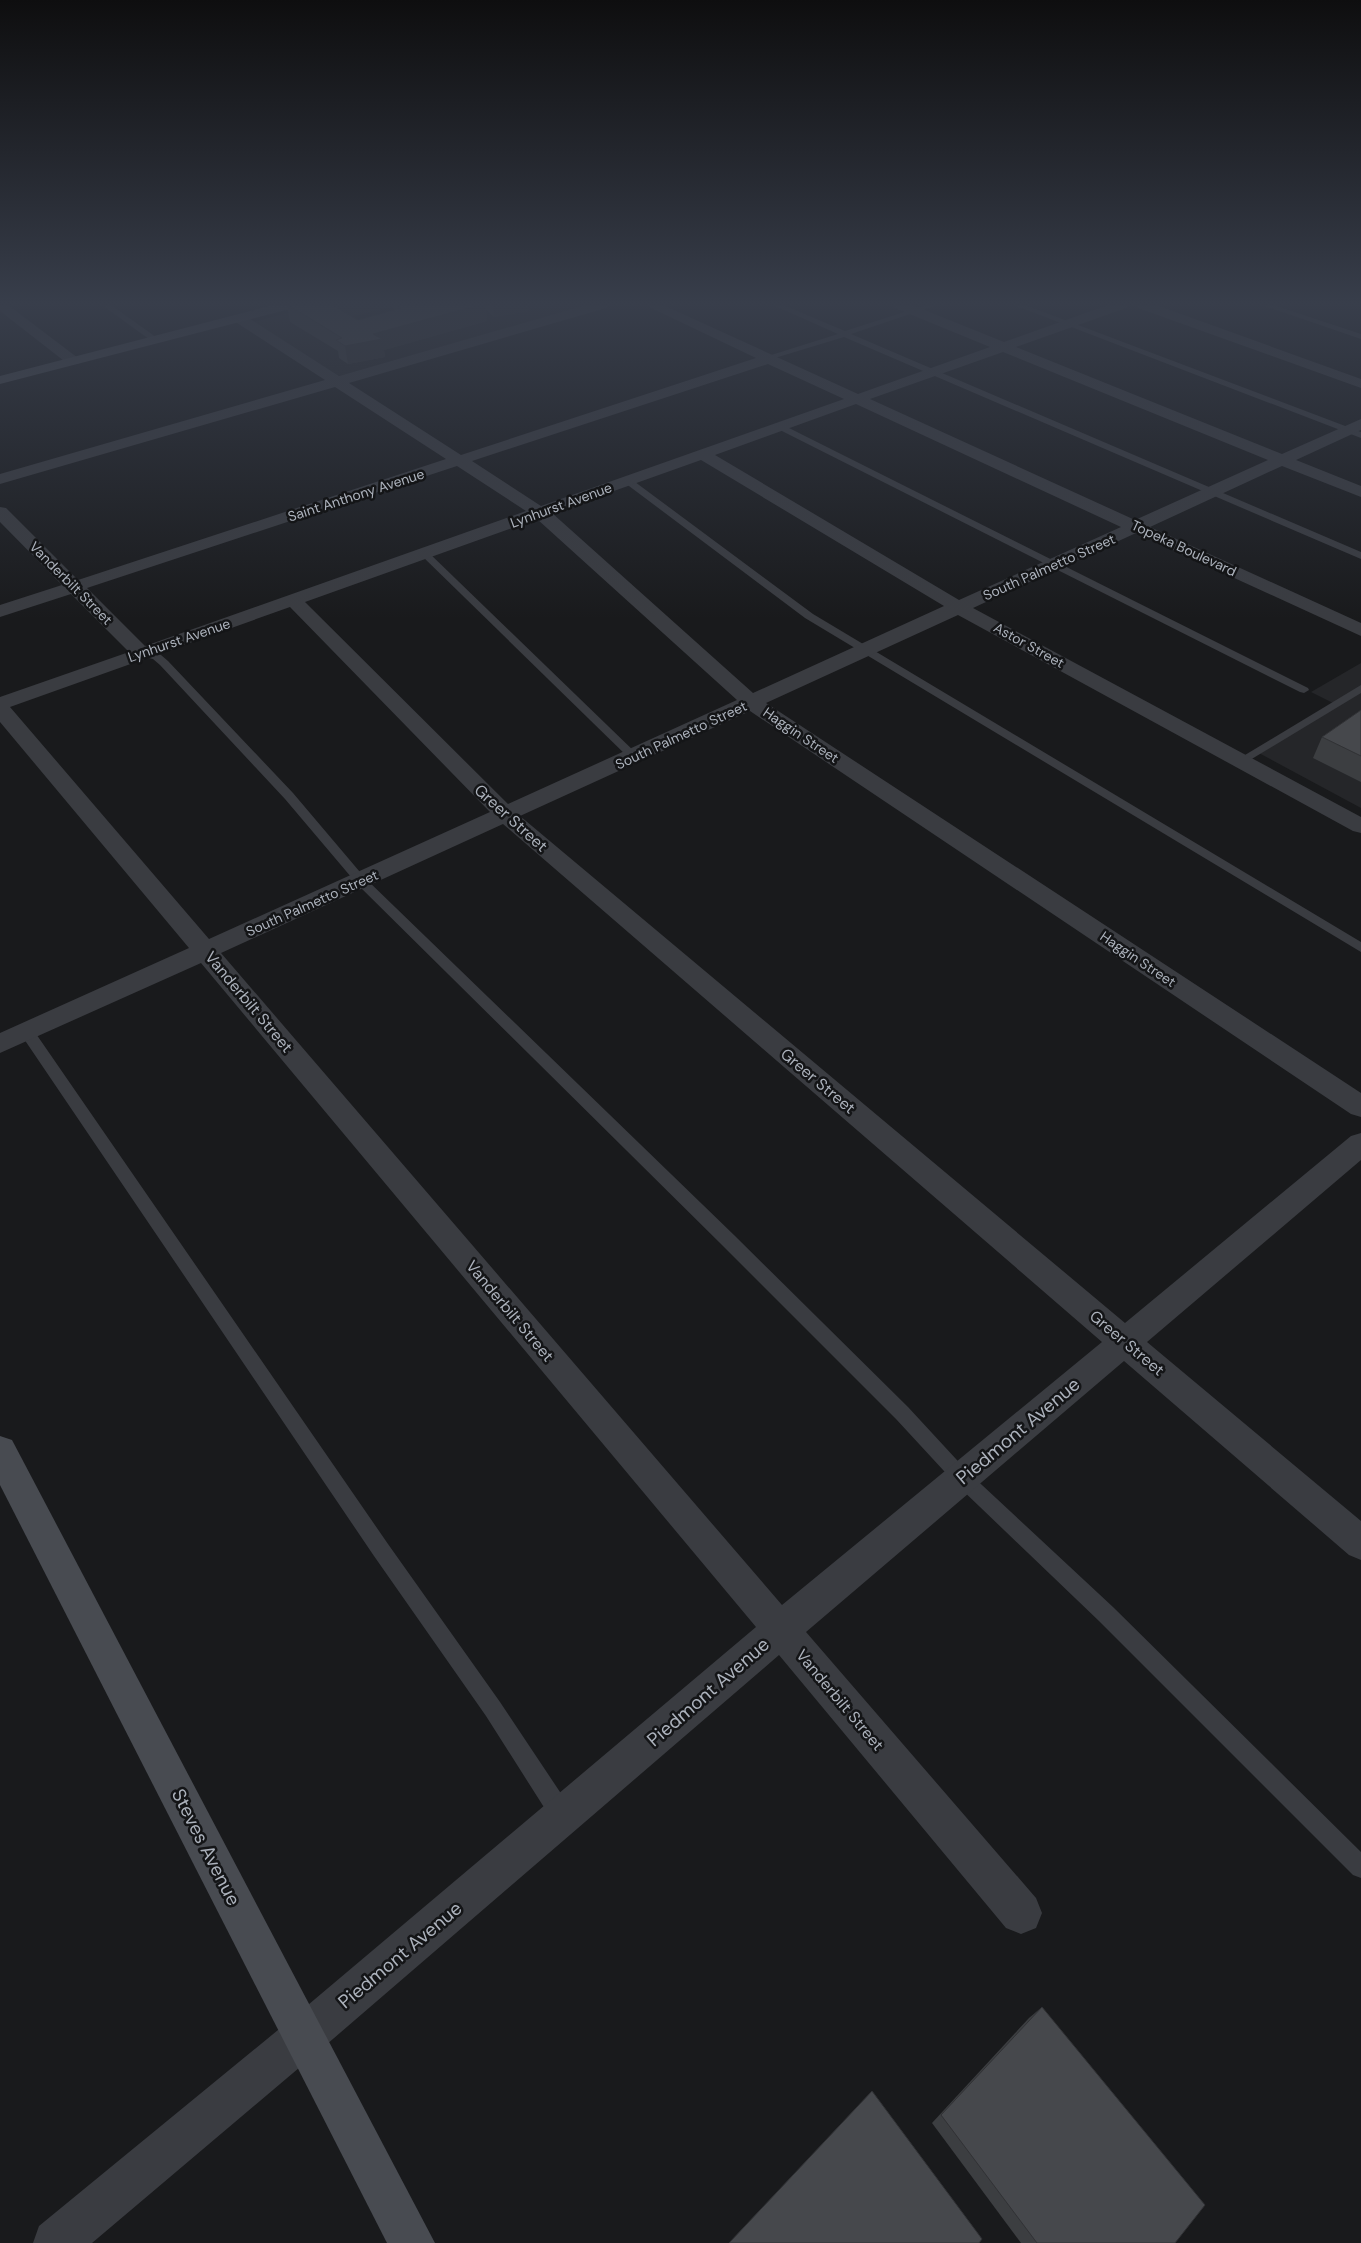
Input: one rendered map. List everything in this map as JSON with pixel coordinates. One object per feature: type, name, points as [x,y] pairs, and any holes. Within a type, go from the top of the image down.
[{"type":"street","points":[[0,479],[242,410]]},
{"type":"street","name":"Haggin Street","points":[[379,410],[457,462],[551,520],[752,703],[1361,1107]]},
{"type":"street","name":"Saint Anthony Avenue","points":[[0,611],[615,410]]},
{"type":"street","name":"Lynhurst Avenue","points":[[0,704],[831,410]]},
{"type":"street","name":"Topeka Boulevard","points":[[884,410],[1361,630]]},
{"type":"street","points":[[1160,410],[1361,492]]},
{"type":"street","name":"South Palmetto Street","points":[[0,1044],[1283,460],[1357,430]]},
{"type":"street","name":"Astor Street","points":[[703,454],[960,608],[1361,826]]},
{"type":"street","name":"Vanderbilt Street","points":[[0,512],[141,653]]},
{"type":"street","name":"Greer Street","points":[[293,600],[506,815],[1361,1543]]},
{"type":"street","name":"Vanderbilt Street","points":[[0,709],[1021,1914]]},
{"type":"street","name":"Piedmont Avenue","points":[[56,2243],[304,2036],[780,1630],[1361,1144]]},
{"type":"street","name":"Steves Avenue","points":[[0,1451],[412,2243]]},
{"type":"lane","points":[[1019,410],[1361,556]]},
{"type":"lane","points":[[1302,410],[1357,430]]},
{"type":"lane","points":[[781,427],[1304,690]]},
{"type":"lane","points":[[628,481],[809,616],[1361,948]]},
{"type":"lane","points":[[424,553],[634,757]]},
{"type":"lane","points":[[141,653],[157,657],[164,663],[289,796],[361,881],[735,1247],[902,1413],[962,1478],[1106,1614],[1361,1867]]},
{"type":"lane","points":[[1241,761],[1361,688]]},
{"type":"lane","points":[[27,1032],[183,1262],[493,1709],[563,1816]]},
{"type":"shaded area","points":[[1361,663],[1361,808],[1257,752],[1335,704],[1311,692]]},
{"type":"building","points":[[1361,710],[1361,756],[1322,737]]},
{"type":"building","points":[[1042,2007],[1205,2205],[1175,2243],[1037,2243],[941,2115]]},
{"type":"building","points":[[872,2091],[982,2239],[979,2243],[729,2243]]}]
